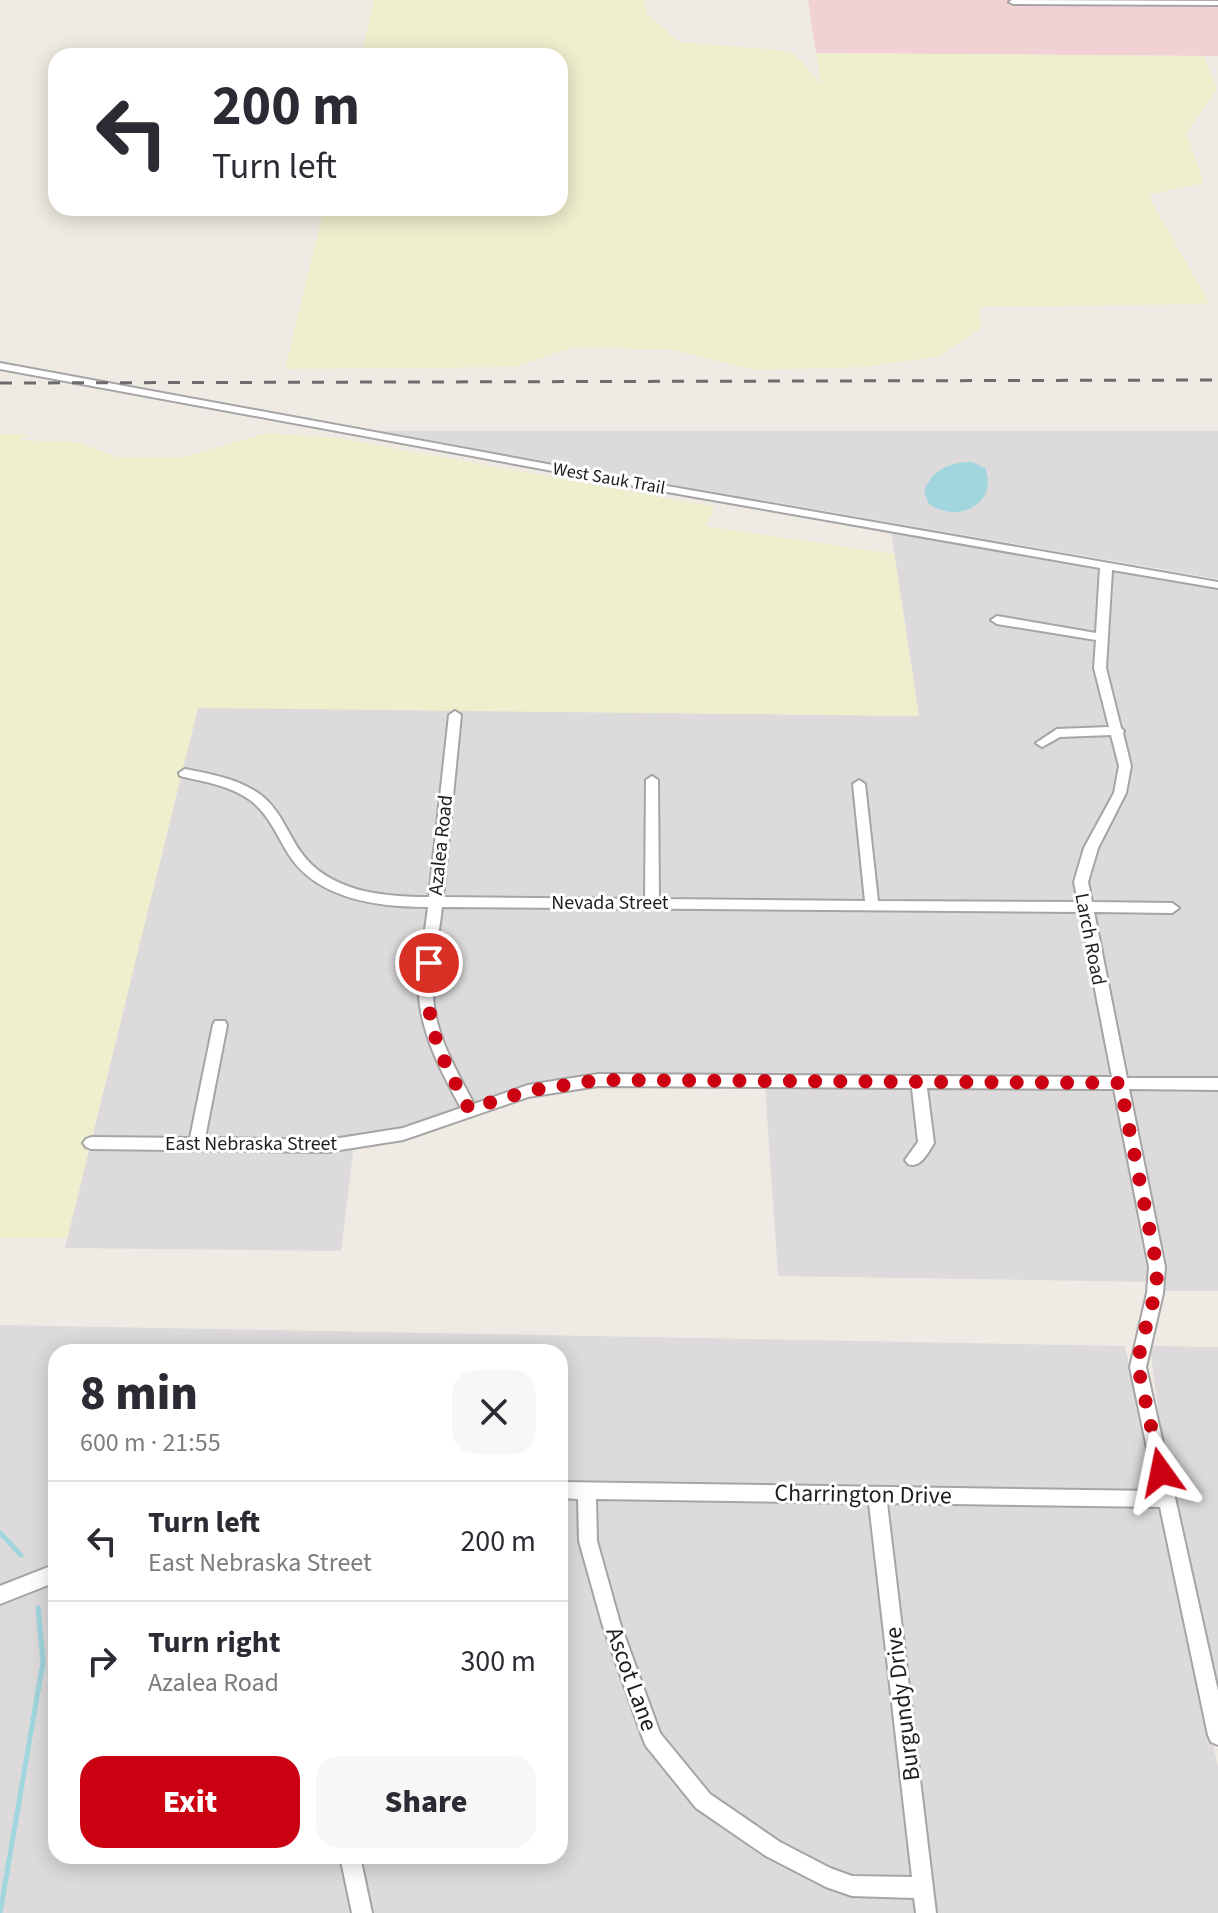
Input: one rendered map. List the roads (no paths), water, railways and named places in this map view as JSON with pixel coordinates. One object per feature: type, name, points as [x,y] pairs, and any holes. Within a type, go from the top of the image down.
[{"type":"street","points":[[1013,2],[1218,3]]},
{"type":"street","name":"West Sauk Trail","points":[[0,366],[1218,585]]},
{"type":"street","name":"Larch Road","points":[[1106,567],[1099,637],[1100,668],[1125,766],[1120,793],[1091,848],[1081,882],[1157,1267],[1158,1292],[1139,1350],[1138,1367],[1218,1735]]},
{"type":"street","points":[[997,620],[1099,637]]},
{"type":"street","name":"Azalea Road","points":[[455,715],[426,993],[429,1024],[442,1058],[469,1109]]},
{"type":"street","points":[[1042,743],[1057,733],[1118,731]]},
{"type":"street","name":"Nevada Street","points":[[185,773],[217,779],[253,793],[274,817],[292,853],[318,878],[357,893],[393,902],[1172,908]]},
{"type":"street","points":[[652,780],[652,902]]},
{"type":"street","points":[[859,784],[872,906]]},
{"type":"street","points":[[196,1145],[220,1025]]},
{"type":"street","name":"East Nebraska Street","points":[[91,1143],[327,1146],[403,1134],[528,1091],[598,1080],[1218,1084]]},
{"type":"street","points":[[913,1160],[926,1143],[919,1082]]},
{"type":"street","name":"Charrington Drive","points":[[568,1490],[1167,1499]]},
{"type":"street","name":"Ascot Lane","points":[[587,1490],[588,1541],[611,1623],[653,1739],[703,1801],[773,1849],[826,1877],[852,1886],[923,1888]]},
{"type":"street","name":"Burgundy Drive","points":[[877,1495],[926,1913]]},
{"type":"street","points":[[0,1595],[48,1576]]},
{"type":"street","points":[[352,1864],[362,1913]]},
{"type":"water","points":[[972,462],[985,468],[988,481],[981,500],[973,507],[952,512],[929,504],[924,492],[936,473],[949,466]]},
{"type":"waterway","points":[[0,1533],[21,1555]]},
{"type":"waterway","points":[[0,1913],[43,1662],[38,1608]]},
{"type":"railway","points":[[0,383],[1218,380]]}]
